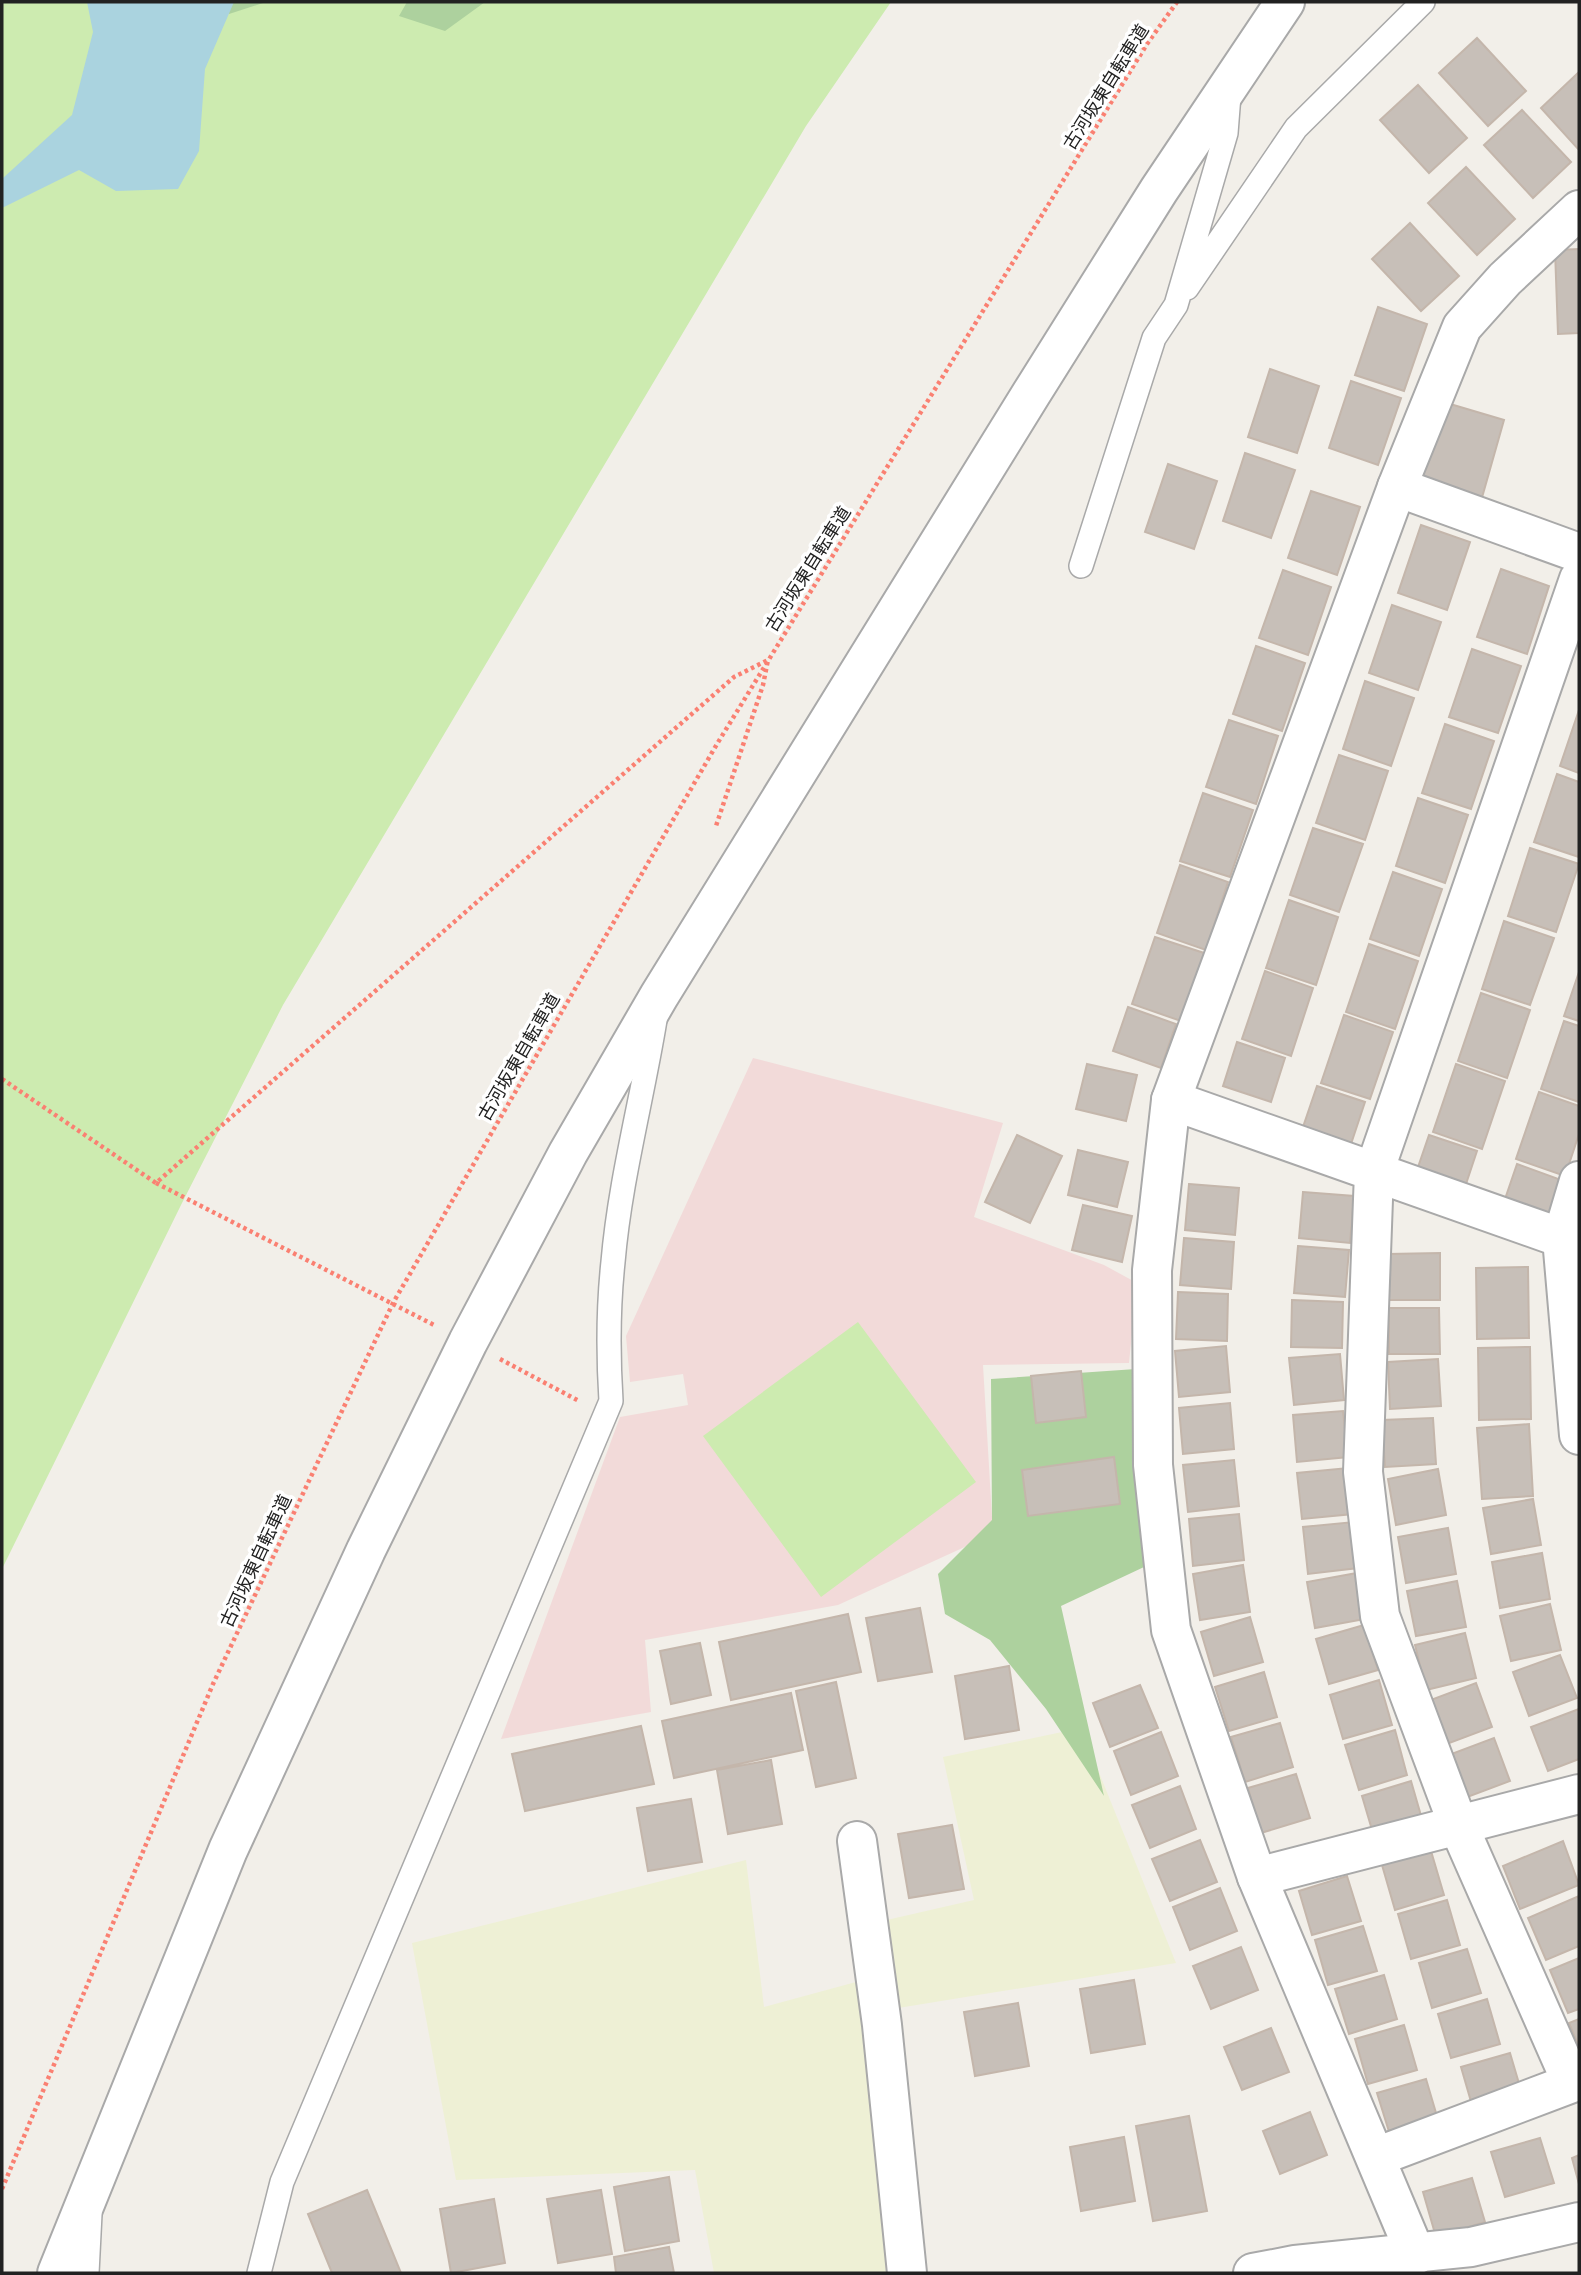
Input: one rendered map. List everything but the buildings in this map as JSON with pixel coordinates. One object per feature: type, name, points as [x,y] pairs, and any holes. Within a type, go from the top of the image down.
[{"type":"street","points":[[57,2273],[228,1850],[366,1550],[468,1342],[568,1153],[659,996],[1031,394],[1230,81],[1285,2]]},
{"type":"street","points":[[1416,2255],[1257,1877],[1171,1630],[1153,1465],[1153,1270],[1171,1100],[1396,487],[1462,327],[1505,279],[1579,210]]},
{"type":"street","points":[[1396,487],[1579,553]]},
{"type":"street","points":[[1376,2157],[1572,2083],[1459,1826],[1380,1616],[1363,1472],[1374,1172],[1579,579]]},
{"type":"street","points":[[1171,1100],[1562,1238]]},
{"type":"street","points":[[1579,1181],[1562,1238],[1579,1435]]},
{"type":"street","points":[[1257,1877],[1579,1794]]},
{"type":"street","points":[[857,1841],[882,2025],[907,2273]]},
{"type":"street","points":[[1252,2273],[1295,2265],[1416,2255],[1471,2247],[1579,2222]]},
{"type":"lane","points":[[1082,566],[1154,338],[1296,128],[1423,2]]},
{"type":"lane","points":[[1176,305],[1226,133],[1230,81]]},
{"type":"lane","points":[[259,2273],[282,2182],[611,1401],[608,1338],[613,1260],[629,1153],[659,996]]},
{"type":"lane","points":[[87,2273],[91,2188]]},
{"type":"path","name":"古河坂東自転車道","points":[[2,2189],[213,1684],[393,1303],[710,755],[1140,56],[1177,2]]},
{"type":"path","points":[[716,828],[763,685],[768,660]]},
{"type":"path","points":[[156,1183],[734,677],[768,660]]},
{"type":"path","points":[[2,1079],[156,1183],[393,1303]]},
{"type":"shaded area","points":[[753,1058],[1003,1123],[974,1217],[1104,1265],[1137,1283],[1129,1363],[983,1365],[993,1534],[838,1605],[645,1640],[651,1712],[501,1739],[620,1417],[688,1405],[683,1374],[630,1382],[626,1336]]},
{"type":"green space","points":[[2,2],[891,2],[806,126],[283,1005],[182,1203],[2,1569]]},
{"type":"green space","points":[[226,2],[266,2],[229,14]]},
{"type":"green space","points":[[407,2],[485,2],[445,31],[399,16]]},
{"type":"green space","points":[[858,1322],[976,1482],[821,1597],[703,1436]]},
{"type":"green space","points":[[1136,1369],[1144,1567],[1061,1606],[1104,1796],[1046,1709],[990,1640],[945,1614],[938,1574],[992,1520],[991,1379]]},
{"type":"green space","points":[[1081,1728],[1176,1963],[892,2009],[878,1922],[974,1900],[943,1757]]},
{"type":"green space","points":[[746,1860],[764,2007],[867,1979],[906,2273],[714,2273],[695,2170],[456,2180],[412,1943]]},
{"type":"water","points":[[87,2],[234,2],[205,69],[199,151],[178,189],[116,191],[79,170],[2,208],[2,179],[72,115],[93,32]]}]
